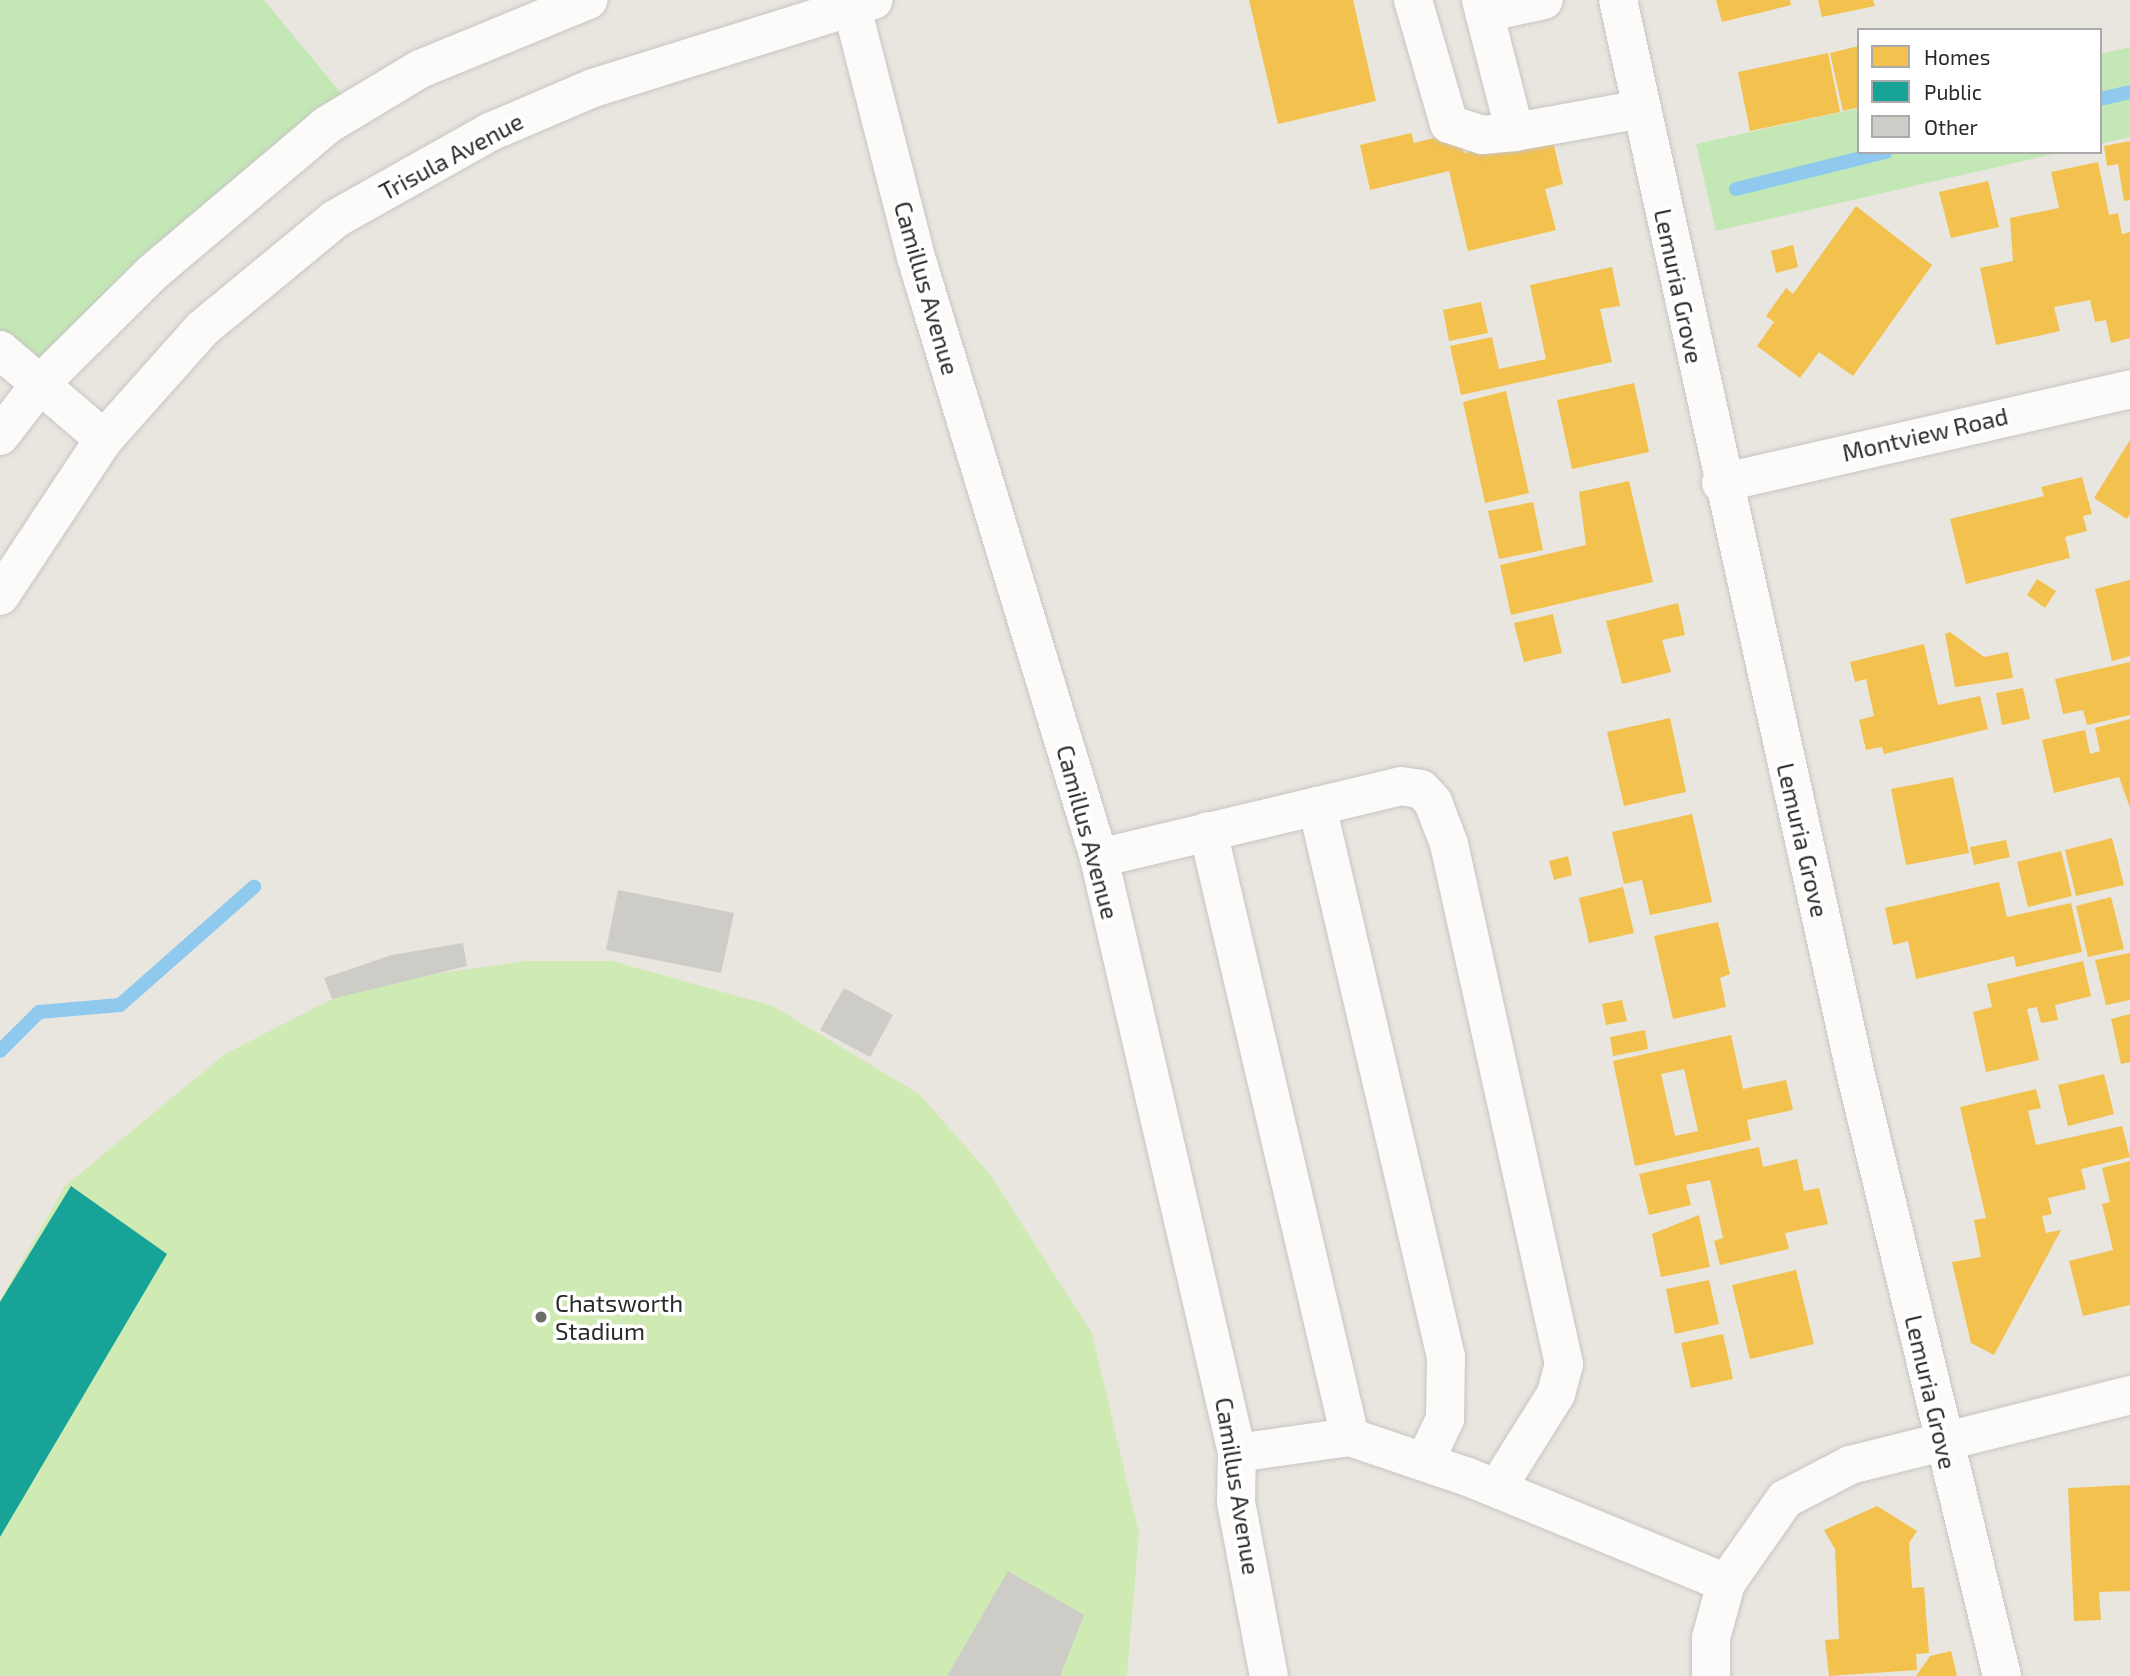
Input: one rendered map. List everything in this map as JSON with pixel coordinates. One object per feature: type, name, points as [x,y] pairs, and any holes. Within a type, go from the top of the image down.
[{"type":"street","points":[[0,436],[40,384],[253,181],[327,125],[420,69],[588,0]]},
{"type":"street","points":[[1413,0],[1449,124],[1482,135],[1515,132],[1641,109]]},
{"type":"street","points":[[1515,132],[1483,6],[1544,0]]},
{"type":"street","name":"Lemuria Grove","points":[[1618,0],[1721,483],[1942,1441],[2002,1676]]},
{"type":"street","name":"Trisula Avenue","points":[[0,596],[104,439],[203,328],[262,276],[410,174],[593,88],[859,3]]},
{"type":"street","name":"Camillus Avenue","points":[[859,3],[916,257],[1099,858],[1237,1453],[1236,1502],[1269,1676]]},
{"type":"street","points":[[0,350],[104,439]]},
{"type":"street","name":"Montview Road","points":[[1721,483],[2130,389]]},
{"type":"street","points":[[1099,858],[1401,786],[1421,789],[1433,802],[1449,844],[1564,1364],[1556,1394],[1497,1488]]},
{"type":"street","points":[[1317,806],[1446,1357],[1445,1419],[1425,1461]]},
{"type":"street","points":[[1208,831],[1350,1437]]},
{"type":"street","points":[[1711,1676],[1711,1638],[1726,1583],[1786,1499],[1850,1465],[2130,1395]]},
{"type":"street","points":[[1237,1453],[1350,1437],[1497,1488],[1726,1583]]},
{"type":"green space","points":[[0,0],[264,0],[349,103],[38,385],[0,354]]},
{"type":"green space","points":[[2130,47],[2130,137],[2102,144],[2102,54]]},
{"type":"green space","points":[[1857,108],[1857,154],[2054,154],[1716,231],[1696,144]]},
{"type":"green space","name":"Chatsworth Stadium","points":[[526,961],[612,961],[773,1006],[919,1094],[989,1173],[1092,1333],[1139,1533],[1127,1676],[0,1676],[0,1300],[65,1186],[225,1054],[332,999],[398,979]]},
{"type":"building: Homes","points":[[1249,0],[1353,0],[1376,101],[1278,124]]},
{"type":"building: Homes","points":[[1716,0],[1790,0],[1791,5],[1722,22]]},
{"type":"building: Homes","points":[[1818,0],[1873,0],[1875,6],[1822,17]]},
{"type":"building: Homes","points":[[1857,46],[1857,108],[1843,111],[1830,53]]},
{"type":"building: Homes","points":[[1828,53],[1840,112],[1750,131],[1738,72]]},
{"type":"building: Homes","points":[[1459,132],[1464,153],[1551,133],[1563,184],[1545,189],[1556,230],[1468,251],[1449,171],[1370,190],[1360,145],[1411,133],[1414,143]]},
{"type":"building: Homes","points":[[2130,141],[2130,200],[2124,201],[2118,164],[2107,166],[2104,146]]},
{"type":"building: Homes","points":[[2098,162],[2109,215],[2118,213],[2122,234],[2130,232],[2130,338],[2111,343],[2106,320],[2095,322],[2090,300],[2054,307],[2060,331],[1996,345],[1980,268],[2013,261],[2010,218],[2059,208],[2051,172]]},
{"type":"building: Homes","points":[[1988,181],[1999,227],[1951,238],[1939,192]]},
{"type":"building: Homes","points":[[1856,206],[1932,265],[1853,376],[1819,352],[1800,378],[1757,346],[1774,322],[1766,316],[1786,288],[1793,294]]},
{"type":"building: Homes","points":[[1793,245],[1798,267],[1776,273],[1771,251]]},
{"type":"building: Homes","points":[[1612,267],[1620,306],[1600,309],[1612,362],[1461,395],[1450,346],[1492,337],[1499,369],[1546,359],[1530,285]]},
{"type":"building: Homes","points":[[1481,302],[1488,333],[1449,341],[1443,310]]},
{"type":"building: Homes","points":[[1634,383],[1649,452],[1572,469],[1557,400]]},
{"type":"building: Homes","points":[[1506,391],[1529,493],[1485,503],[1463,402]]},
{"type":"building: Homes","points":[[2130,440],[2130,514],[2127,519],[2094,498]]},
{"type":"building: Homes","points":[[2082,477],[2092,514],[2083,516],[2087,531],[2065,537],[2070,558],[1966,584],[1950,519],[2044,496],[2041,487]]},
{"type":"building: Homes","points":[[1629,481],[1653,582],[1511,615],[1500,565],[1586,545],[1579,492]]},
{"type":"building: Homes","points":[[1533,502],[1543,550],[1499,559],[1488,511]]},
{"type":"building: Homes","points":[[2037,579],[2056,591],[2045,608],[2027,595]]},
{"type":"building: Homes","points":[[2130,580],[2130,656],[2112,661],[2095,589]]},
{"type":"building: Homes","points":[[1678,603],[1685,635],[1662,640],[1671,672],[1622,684],[1606,621]]},
{"type":"building: Homes","points":[[1553,614],[1562,653],[1524,662],[1514,623]]},
{"type":"building: Homes","points":[[1950,632],[1984,657],[2008,652],[2013,678],[1955,687],[1945,634]]},
{"type":"building: Homes","points":[[1924,644],[1938,705],[1980,696],[1988,729],[1884,754],[1882,747],[1866,750],[1859,720],[1874,716],[1866,679],[1855,682],[1850,662]]},
{"type":"building: Homes","points":[[2130,662],[2130,715],[2087,725],[2083,710],[2063,714],[2055,679]]},
{"type":"building: Homes","points":[[2023,688],[2030,719],[2002,725],[1996,693]]},
{"type":"building: Homes","points":[[1670,718],[1686,792],[1624,806],[1607,732]]},
{"type":"building: Homes","points":[[2130,719],[2130,808],[2119,777],[2054,793],[2042,740],[2085,730],[2090,754],[2100,751],[2095,728]]},
{"type":"building: Homes","points":[[1953,777],[1969,853],[1906,865],[1891,789]]},
{"type":"building: Homes","points":[[1692,814],[1712,902],[1650,915],[1642,880],[1624,884],[1612,832]]},
{"type":"building: Homes","points":[[2112,838],[2124,885],[2076,896],[2065,850]]},
{"type":"building: Homes","points":[[2006,840],[2010,857],[1974,865],[1970,847]]},
{"type":"building: Homes","points":[[2061,851],[2072,896],[2028,907],[2017,862]]},
{"type":"building: Homes","points":[[1568,856],[1572,875],[1554,880],[1549,861]]},
{"type":"building: Homes","points":[[1999,882],[2007,917],[2071,903],[2082,952],[2016,967],[2014,956],[1916,979],[1908,941],[1893,945],[1885,908]]},
{"type":"building: Homes","points":[[1623,887],[1634,933],[1589,943],[1579,898]]},
{"type":"building: Homes","points":[[2111,897],[2124,949],[2088,957],[2076,906]]},
{"type":"building: Homes","points":[[1718,922],[1730,974],[1720,978],[1726,1007],[1673,1019],[1654,936]]},
{"type":"building: Homes","points":[[2130,953],[2130,1000],[2106,1005],[2095,960]]},
{"type":"building: Homes","points":[[2083,961],[2091,996],[2055,1005],[2058,1020],[2041,1023],[2037,1007],[2027,1009],[2039,1060],[1986,1072],[1973,1012],[1992,1007],[1987,984]]},
{"type":"building: Homes","points":[[1622,1000],[1627,1021],[1606,1025],[1602,1004]]},
{"type":"building: Homes","points":[[2130,1014],[2130,1062],[2121,1064],[2111,1019]]},
{"type":"building: Homes","points":[[1645,1030],[1648,1049],[1613,1056],[1610,1037]]},
{"type":"building: Homes","points":[[1731,1035],[1743,1089],[1786,1080],[1793,1110],[1747,1120],[1751,1140],[1635,1166],[1613,1061]],"holes":[[[1684,1069],[1698,1131],[1675,1136],[1661,1074]]]},
{"type":"building: Homes","points":[[2104,1074],[2114,1114],[2068,1126],[2058,1085]]},
{"type":"building: Homes","points":[[2036,1089],[2041,1108],[2028,1111],[2036,1145],[2122,1126],[2130,1157],[2081,1169],[2086,1189],[2048,1198],[2052,1214],[2042,1216],[2046,1233],[2061,1230],[1994,1355],[1971,1343],[1952,1262],[1981,1257],[1974,1220],[1986,1218],[1960,1107]]},
{"type":"building: Homes","points":[[1759,1147],[1763,1167],[1797,1159],[1804,1191],[1819,1188],[1828,1224],[1785,1233],[1789,1249],[1720,1265],[1714,1241],[1723,1238],[1710,1180],[1686,1185],[1691,1205],[1649,1215],[1639,1174]]},
{"type":"building: Homes","points":[[2130,1161],[2130,1305],[2083,1316],[2069,1261],[2113,1250],[2102,1204],[2110,1202],[2102,1168]]},
{"type":"building: Homes","points":[[1699,1215],[1710,1267],[1661,1277],[1652,1234]]},
{"type":"building: Homes","points":[[1796,1270],[1814,1344],[1750,1359],[1732,1285]]},
{"type":"building: Homes","points":[[1709,1280],[1719,1324],[1675,1334],[1666,1289]]},
{"type":"building: Homes","points":[[1723,1334],[1733,1379],[1691,1388],[1681,1343]]},
{"type":"building: Homes","points":[[2130,1485],[2130,1591],[2099,1592],[2101,1620],[2074,1621],[2068,1488]]},
{"type":"building: Homes","points":[[1877,1506],[1917,1531],[1909,1543],[1912,1588],[1924,1587],[1929,1653],[1916,1654],[1917,1670],[1829,1676],[1825,1640],[1839,1639],[1835,1549],[1824,1530]]},
{"type":"building: Homes","points":[[1951,1651],[1957,1676],[1916,1676],[1930,1656]]},
{"type":"building: Public","points":[[71,1186],[167,1254],[0,1537],[0,1302]]},
{"type":"building: Other","points":[[618,890],[734,913],[721,973],[606,950]]},
{"type":"building: Other","points":[[463,943],[467,966],[332,999],[324,978],[392,955]]},
{"type":"building: Other","points":[[844,988],[893,1015],[870,1057],[820,1030]]},
{"type":"building: Other","points":[[1008,1571],[1084,1615],[1060,1676],[947,1676]]},
{"type":"waterway","points":[[2102,99],[2130,92]]},
{"type":"waterway","points":[[1736,189],[1878,154]]},
{"type":"waterway","points":[[0,1051],[39,1012],[120,1005],[254,887]]},
{"type":"place","name":"Chatsworth Stadium","points":[[541,1317]]}]
